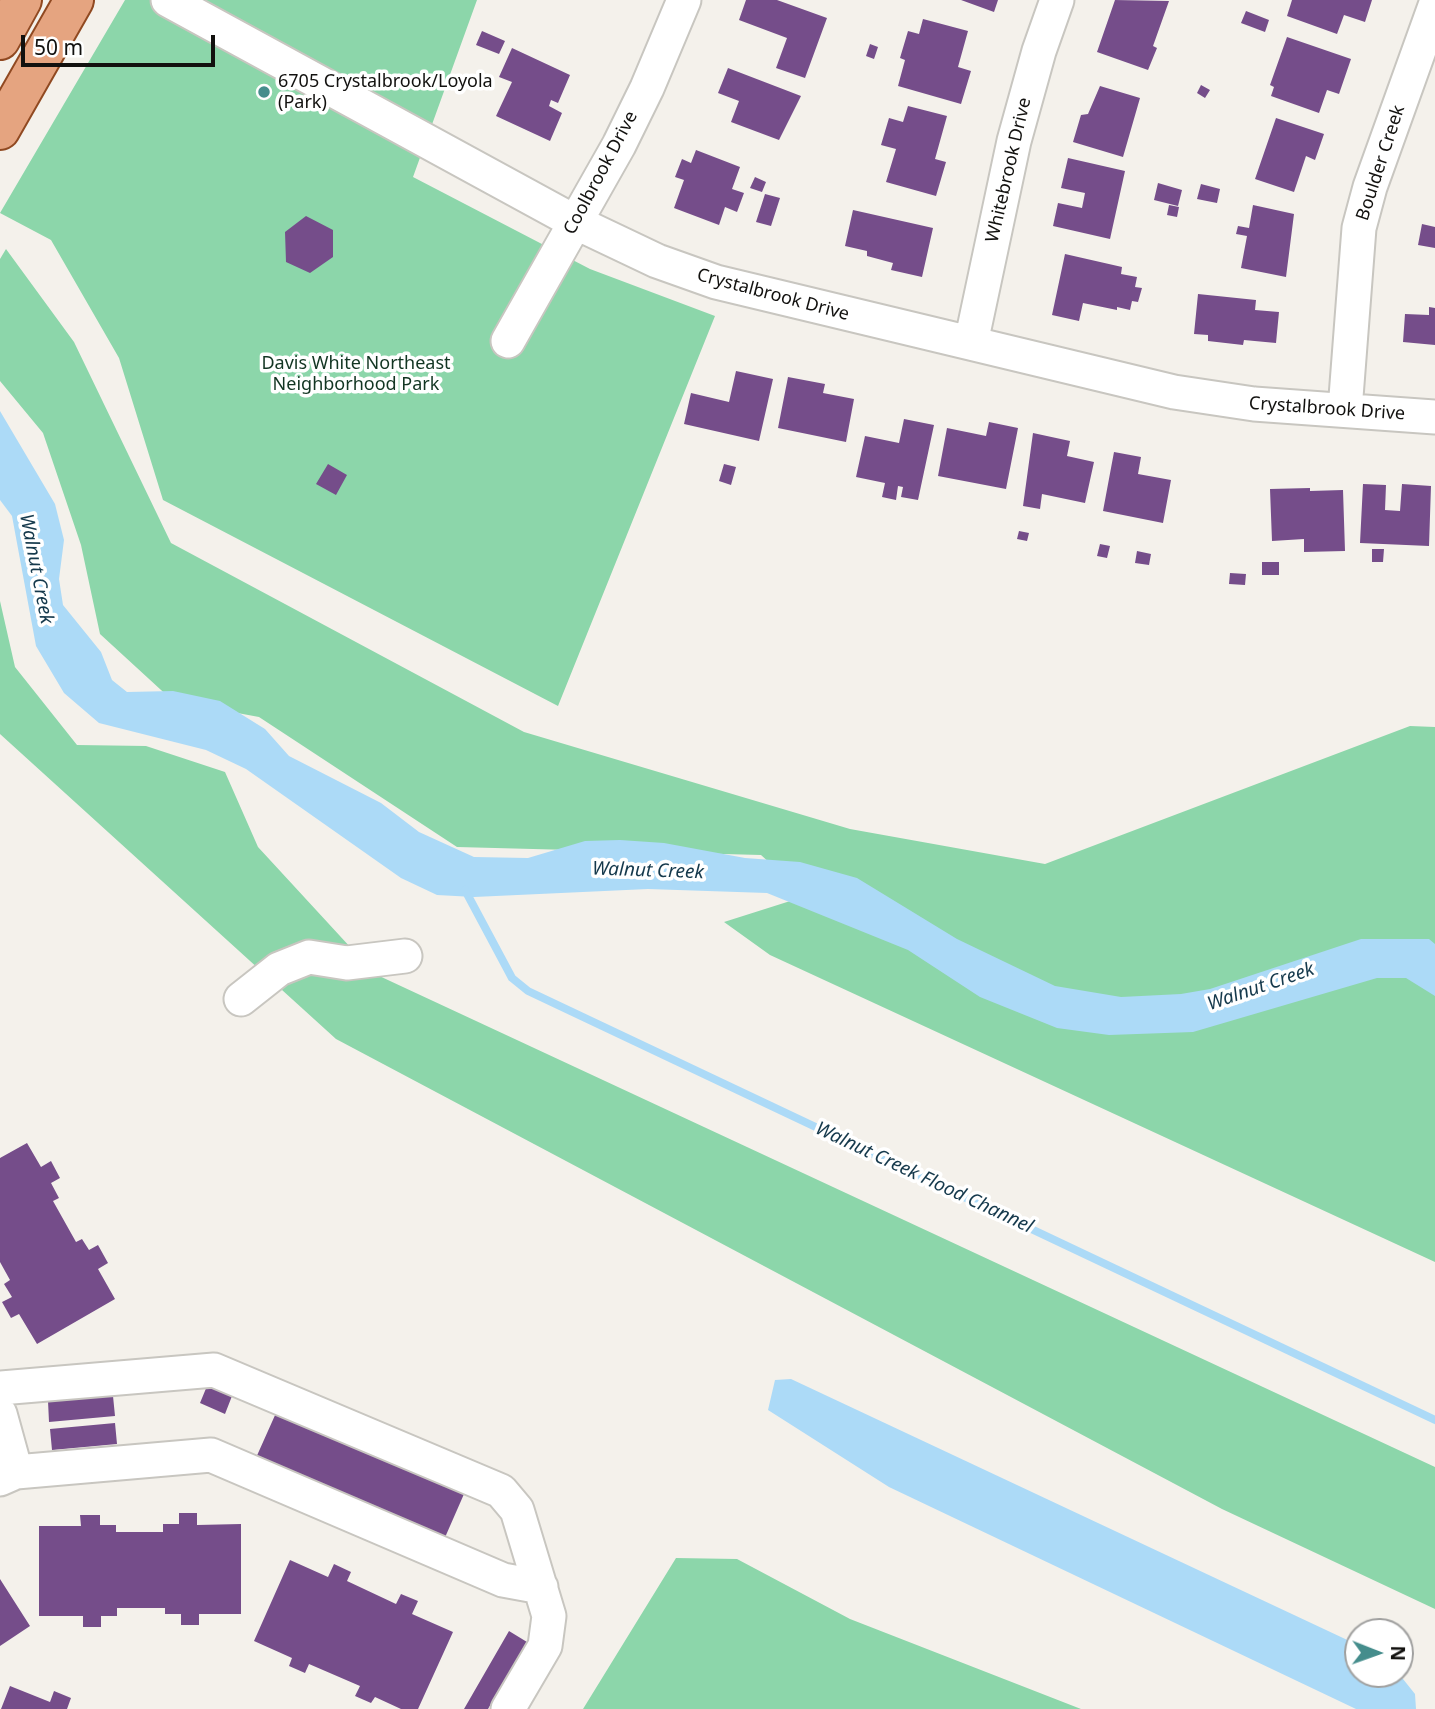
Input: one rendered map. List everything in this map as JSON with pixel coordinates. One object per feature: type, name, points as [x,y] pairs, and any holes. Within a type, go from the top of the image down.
[{"type":"main road","points":[[0,40],[22,0]]},
{"type":"main road","points":[[0,130],[74,0]]},
{"type":"street","name":"Crystalbrook Drive","points":[[168,0],[575,222],[657,261],[716,282],[1174,392],[1254,404],[1435,417]]},
{"type":"street","name":"Coolbrook Drive","points":[[509,341],[647,88],[684,0]]},
{"type":"street","name":"Whitebrook Drive","points":[[971,343],[1014,141],[1039,51],[1057,0]]},
{"type":"street","name":"Boulder Creek","points":[[1345,410],[1359,228],[1370,187],[1435,6]]},
{"type":"street","points":[[241,999],[279,969],[309,957],[347,963],[405,956]]},
{"type":"street","points":[[0,1388],[199,1370],[228,1375],[501,1491],[517,1510],[550,1616],[545,1646],[508,1709]]},
{"type":"street","points":[[0,1413],[8,1476],[211,1455],[503,1580],[541,1587]]},
{"type":"green space","name":"Davis White Northeast Neighborhood Park","points":[[125,0],[477,0],[413,177],[590,269],[715,316],[558,706],[163,500],[119,358],[51,240],[0,213]]},
{"type":"green space","points":[[6,249],[74,342],[171,543],[524,732],[850,829],[1045,864],[1410,726],[1435,727],[1435,1262],[770,955],[724,922],[806,896],[761,855],[457,847],[259,717],[173,701],[100,634],[81,545],[43,433],[0,381],[0,259]]},
{"type":"green space","points":[[0,601],[15,667],[77,745],[146,746],[225,772],[258,847],[375,974],[1435,1467],[1435,1609],[1222,1509],[336,1039],[0,734]]},
{"type":"green space","points":[[676,1558],[737,1559],[850,1619],[1081,1709],[583,1709]]},
{"type":"water","name":"Walnut Creek","points":[[0,411],[55,504],[64,540],[59,579],[63,605],[101,652],[112,680],[127,692],[173,691],[220,701],[265,729],[289,756],[381,803],[419,832],[474,857],[528,858],[585,841],[620,840],[664,843],[745,858],[800,862],[857,878],[957,939],[1055,986],[1121,997],[1181,994],[1210,989],[1361,939],[1429,939],[1435,944],[1435,996],[1406,978],[1377,978],[1193,1032],[1109,1035],[1057,1028],[980,997],[908,950],[767,893],[648,889],[474,897],[437,895],[401,878],[246,769],[206,750],[99,723],[64,693],[36,646],[12,516],[0,500]]},
{"type":"water","points":[[791,1379],[1344,1638],[1344,1688],[1410,1688],[1415,1694],[1416,1709],[1356,1709],[889,1487],[768,1410],[775,1380]]},
{"type":"building","points":[[746,0],[777,0],[827,18],[805,78],[776,68],[787,38],[739,20]]},
{"type":"building","points":[[961,0],[998,0],[994,12]]},
{"type":"building","points":[[1115,0],[1169,1],[1153,46],[1157,48],[1148,70],[1097,52]]},
{"type":"building","points":[[1292,0],[1372,0],[1365,22],[1344,15],[1337,34],[1287,16]]},
{"type":"building","points":[[1246,11],[1269,20],[1265,32],[1241,23]]},
{"type":"building","points":[[923,19],[968,31],[958,67],[971,71],[961,104],[898,86],[905,60],[900,58],[908,31],[919,34]]},
{"type":"building","points":[[482,31],[505,41],[499,54],[476,45]]},
{"type":"building","points":[[1287,37],[1351,59],[1339,94],[1327,90],[1319,113],[1271,96],[1274,87],[1270,85]]},
{"type":"building","points":[[870,44],[878,47],[874,59],[866,56]]},
{"type":"building","points":[[512,48],[570,75],[558,103],[551,100],[549,106],[562,113],[550,141],[496,116],[512,82],[499,77]]},
{"type":"building","points":[[728,68],[801,96],[779,140],[731,122],[739,101],[718,93]]},
{"type":"building","points":[[1201,85],[1210,90],[1205,98],[1197,93]]},
{"type":"building","points":[[1100,86],[1140,98],[1123,157],[1073,142],[1081,115],[1088,114]]},
{"type":"building","points":[[908,106],[947,116],[935,159],[946,162],[936,196],[886,182],[896,149],[881,145],[889,118],[903,122]]},
{"type":"building","points":[[1276,118],[1324,134],[1315,160],[1306,156],[1294,192],[1255,179]]},
{"type":"building","points":[[696,150],[740,167],[732,189],[744,193],[737,212],[725,207],[719,225],[674,208],[684,180],[675,177],[682,159],[691,163]]},
{"type":"building","points":[[1068,158],[1125,171],[1110,239],[1053,226],[1058,203],[1082,208],[1085,193],[1061,188]]},
{"type":"building","points":[[755,177],[766,182],[762,192],[750,188]]},
{"type":"building","points":[[1158,183],[1182,190],[1178,206],[1154,200]]},
{"type":"building","points":[[1201,184],[1220,189],[1217,203],[1197,199]]},
{"type":"building","points":[[765,194],[780,198],[771,226],[756,222]]},
{"type":"building","points":[[1169,205],[1179,207],[1177,217],[1167,215]]},
{"type":"building","points":[[1253,205],[1294,214],[1286,277],[1241,268],[1247,236],[1236,234],[1238,226],[1249,228]]},
{"type":"building","points":[[853,210],[933,228],[922,277],[891,270],[893,263],[867,256],[867,251],[845,246]]},
{"type":"building","points":[[306,216],[333,230],[333,257],[310,273],[286,262],[285,232]]},
{"type":"building","points":[[1422,224],[1435,227],[1435,248],[1418,245]]},
{"type":"building","points":[[1065,254],[1122,267],[1121,274],[1137,277],[1135,287],[1142,288],[1138,302],[1132,301],[1130,310],[1083,303],[1079,321],[1052,315]]},
{"type":"building","points":[[1198,294],[1256,300],[1255,310],[1279,312],[1276,343],[1244,340],[1243,345],[1208,341],[1208,335],[1194,334]]},
{"type":"building","points":[[1429,307],[1435,308],[1435,345],[1403,342],[1405,314],[1429,315]]},
{"type":"building","points":[[736,371],[773,379],[759,441],[684,424],[691,393],[729,402]]},
{"type":"building","points":[[788,377],[825,384],[823,393],[854,399],[846,442],[778,428]]},
{"type":"building","points":[[904,419],[934,425],[918,500],[901,497],[903,487],[898,486],[896,500],[882,497],[885,483],[856,477],[865,436],[899,443]]},
{"type":"building","points":[[989,422],[1018,428],[1006,489],[938,476],[947,428],[986,436]]},
{"type":"building","points":[[1033,433],[1070,441],[1067,456],[1094,462],[1085,503],[1042,494],[1040,509],[1023,506]]},
{"type":"building","points":[[1114,452],[1141,457],[1138,474],[1171,480],[1163,523],[1103,511]]},
{"type":"building","points":[[328,464],[347,475],[336,495],[316,484]]},
{"type":"building","points":[[724,464],[736,467],[731,485],[719,481]]},
{"type":"building","points":[[1363,484],[1386,485],[1385,510],[1400,511],[1402,484],[1431,486],[1429,546],[1360,543]]},
{"type":"building","points":[[1310,488],[1310,491],[1343,490],[1345,551],[1304,552],[1304,539],[1272,541],[1270,489]]},
{"type":"building","points":[[1019,531],[1029,533],[1027,541],[1017,539]]},
{"type":"building","points":[[1100,544],[1110,546],[1107,558],[1097,556]]},
{"type":"building","points":[[1372,549],[1384,549],[1383,562],[1372,562]]},
{"type":"building","points":[[1137,551],[1151,554],[1149,565],[1135,563]]},
{"type":"building","points":[[1262,562],[1279,562],[1279,575],[1262,575]]},
{"type":"building","points":[[1230,573],[1246,574],[1245,585],[1229,584]]},
{"type":"building","points":[[27,1143],[41,1167],[51,1161],[60,1178],[51,1183],[59,1198],[53,1201],[76,1242],[82,1239],[89,1250],[98,1245],[108,1263],[98,1269],[115,1299],[37,1344],[19,1314],[11,1318],[2,1302],[12,1297],[4,1284],[10,1280],[0,1262],[0,1158]]},
{"type":"building","points":[[207,1386],[232,1396],[225,1414],[200,1403]]},
{"type":"building","points":[[113,1396],[115,1416],[49,1422],[48,1401]]},
{"type":"building","points":[[276,1413],[464,1494],[443,1542],[255,1460]]},
{"type":"building","points":[[115,1423],[117,1444],[52,1450],[50,1429]]},
{"type":"building","points":[[179,1513],[197,1513],[197,1525],[241,1524],[241,1614],[199,1614],[199,1625],[181,1625],[181,1614],[165,1614],[165,1608],[117,1608],[117,1616],[101,1616],[101,1627],[83,1627],[83,1616],[39,1616],[39,1526],[81,1526],[80,1515],[100,1515],[100,1525],[116,1525],[116,1532],[163,1532],[163,1524],[179,1524]]},
{"type":"building","points":[[290,1560],[328,1577],[334,1564],[351,1572],[347,1581],[396,1604],[401,1594],[418,1601],[412,1614],[453,1632],[418,1709],[401,1709],[375,1697],[371,1703],[355,1696],[360,1686],[309,1664],[305,1673],[289,1666],[292,1658],[254,1641]]},
{"type":"building","points":[[0,1579],[30,1626],[0,1646]]},
{"type":"building","points":[[509,1631],[527,1642],[488,1709],[464,1709]]},
{"type":"building","points":[[10,1686],[50,1702],[54,1691],[71,1698],[67,1709],[1,1709]]},
{"type":"waterway","name":"Walnut Creek Flood Channel","points":[[465,890],[512,978],[528,991],[1435,1420]]},
{"type":"place","name":"6705 Crystalbrook/Loyola (Park)","points":[[264,92]]}]
